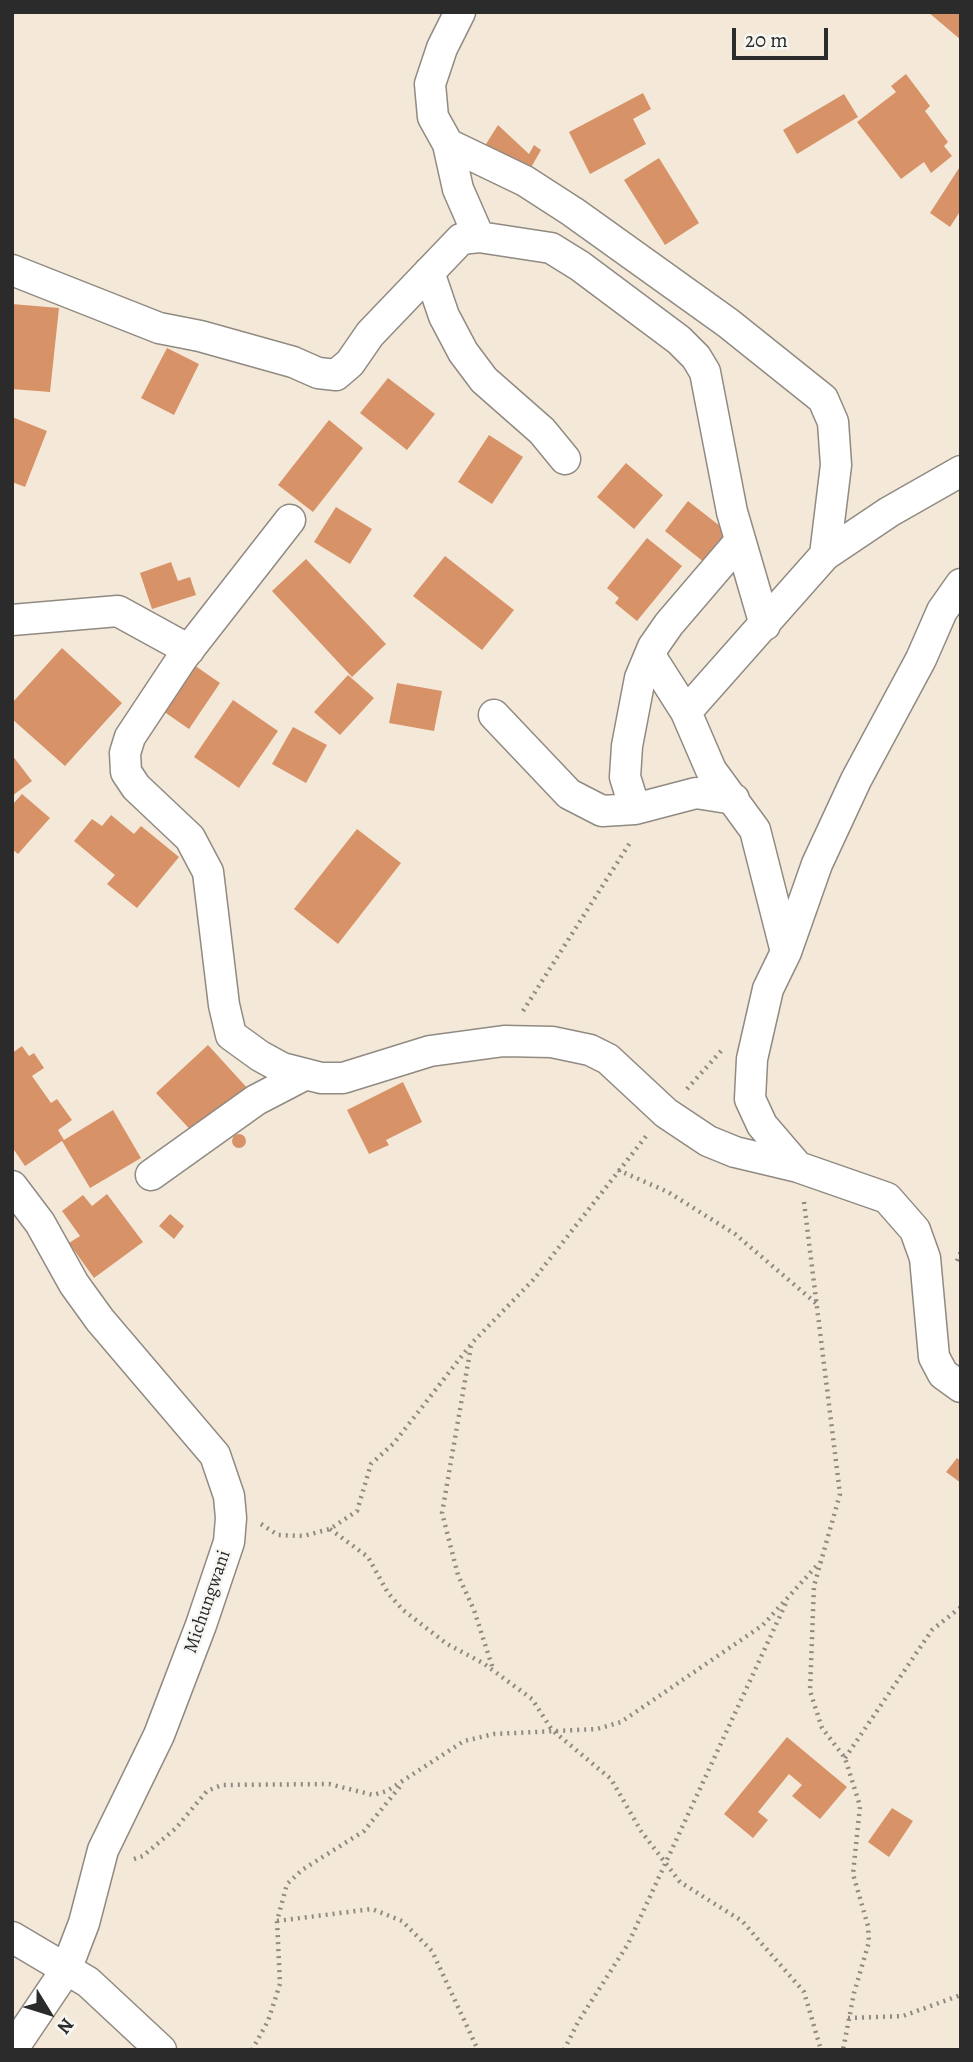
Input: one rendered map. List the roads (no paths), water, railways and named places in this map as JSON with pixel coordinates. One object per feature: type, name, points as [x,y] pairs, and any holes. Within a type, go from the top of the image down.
[{"type":"street","points":[[460,12],[442,48],[430,84],[433,117],[448,144],[458,189],[479,237]]},
{"type":"street","points":[[448,144],[525,181],[573,212],[717,314],[816,392],[830,410],[836,465],[825,555]]},
{"type":"street","points":[[12,270],[159,328],[200,336],[293,362],[318,373],[336,375],[350,363],[370,334],[461,239],[479,237],[551,248],[580,266],[679,340],[696,357],[705,372],[724,479],[765,625]]},
{"type":"street","points":[[429,272],[444,316],[463,352],[484,380],[542,431],[565,458]]},
{"type":"street","points":[[686,712],[825,555],[889,512],[961,471]]},
{"type":"street","points":[[290,520],[189,650],[130,737],[125,753],[126,772],[136,787],[190,838],[208,872],[224,1004],[231,1034],[260,1056],[282,1068],[343,1078],[430,1051],[504,1041],[552,1042],[590,1050],[608,1059],[666,1113],[708,1141],[735,1152],[798,1167],[887,1198],[915,1230],[925,1258],[934,1357],[943,1374],[961,1387]]},
{"type":"street","points":[[646,806],[625,777],[627,746],[640,678],[653,648],[669,624],[740,541]]},
{"type":"street","points":[[798,1167],[762,1125],[750,1099],[752,1059],[768,989],[786,952],[817,864],[856,780],[921,659],[942,611],[961,584]]},
{"type":"street","points":[[12,620],[118,611],[189,650]]},
{"type":"street","points":[[653,648],[653,663],[686,712],[711,770],[734,799],[760,841],[786,952]]},
{"type":"street","points":[[494,715],[557,784],[585,805],[602,811],[646,806],[696,793],[734,799]]},
{"type":"street","points":[[151,1175],[256,1100],[306,1074]]},
{"type":"street","name":"Michungwani","points":[[12,1186],[40,1223],[74,1284],[100,1320],[215,1455],[229,1496],[229,1542],[159,1735],[103,1850],[84,1923],[66,1970],[12,2050]]},
{"type":"street","points":[[12,1937],[88,1982],[161,2050]]}]
